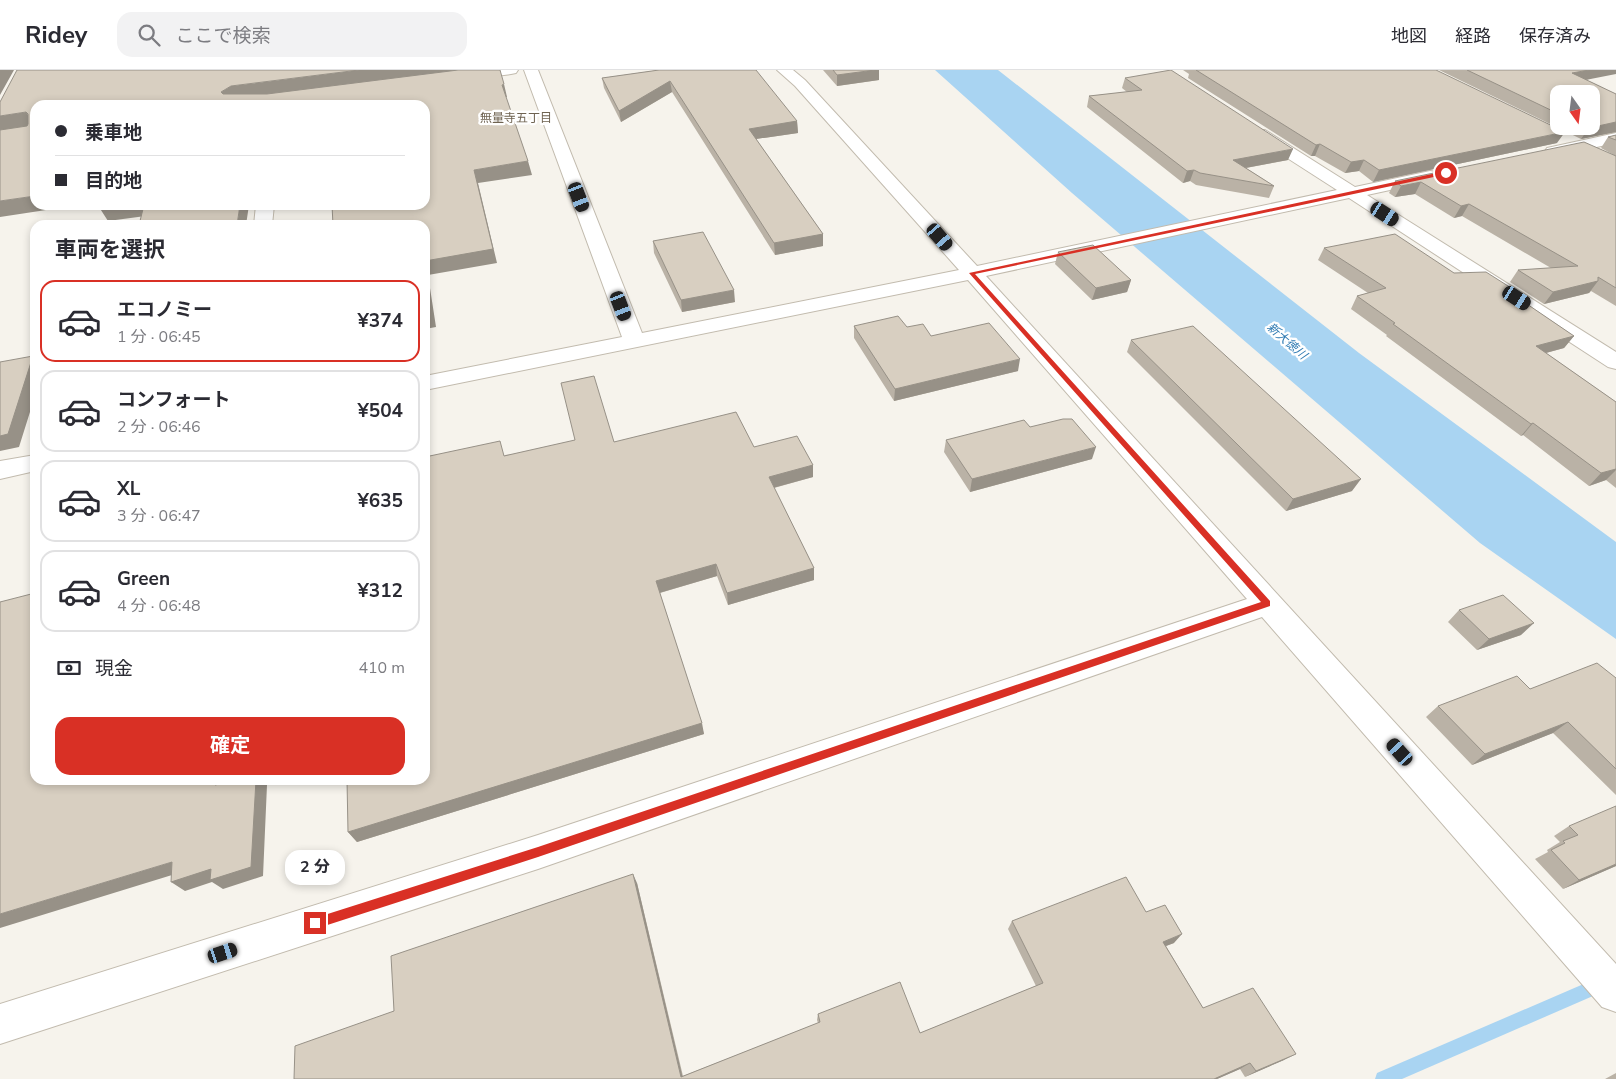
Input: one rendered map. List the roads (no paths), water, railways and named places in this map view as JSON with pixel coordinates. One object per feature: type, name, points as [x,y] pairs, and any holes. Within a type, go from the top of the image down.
[{"type":"street","points":[[452,78],[511,70]]},
{"type":"street","points":[[531,70],[635,342]]},
{"type":"street","points":[[784,70],[813,98],[972,273],[1616,993]]},
{"type":"street","points":[[1244,123],[1616,362]]},
{"type":"street","points":[[1561,137],[1601,156]]},
{"type":"street","points":[[1541,153],[1616,138]]},
{"type":"street","points":[[430,382],[972,273],[1446,173]]},
{"type":"street","points":[[0,470],[30,464]]},
{"type":"street","points":[[0,1024],[538,852],[1267,604]]},
{"type":"water","name":"新大徳川","points":[[935,70],[998,70],[1359,353],[1616,542],[1616,639],[1480,543],[1072,193]]},
{"type":"waterway","points":[[1383,1079],[1616,978]]},
{"type":"district","name":"無量寺五丁目","points":[[516,118]]}]
